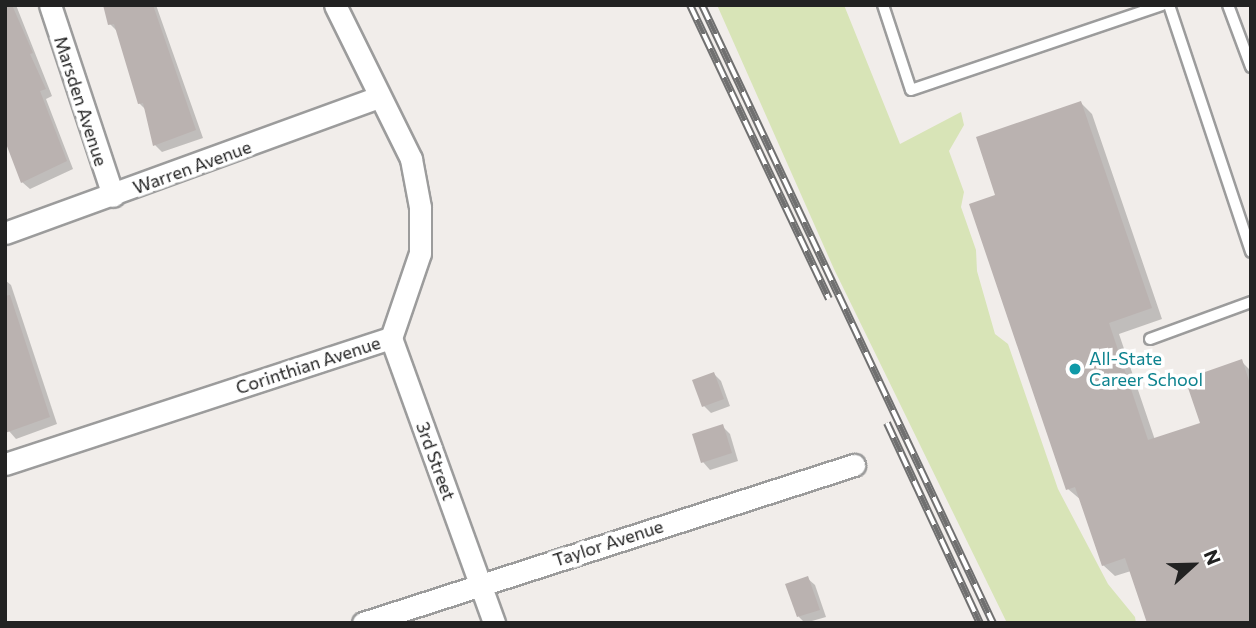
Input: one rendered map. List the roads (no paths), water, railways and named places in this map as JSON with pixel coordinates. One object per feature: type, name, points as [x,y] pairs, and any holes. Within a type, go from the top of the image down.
[{"type":"street","name":"Marsden Avenue","points":[[50,5],[113,196]]},
{"type":"street","name":"Corinthian Avenue","points":[[5,464],[391,338],[420,253],[420,207],[411,159],[378,97],[335,5]]},
{"type":"street","name":"Warren Avenue","points":[[5,233],[113,196],[378,97]]},
{"type":"street","name":"3rd Street","points":[[391,338],[494,623]]},
{"type":"street","name":"Taylor Avenue","points":[[363,623],[854,465]]},
{"type":"lane","points":[[883,5],[911,90],[1162,5]]},
{"type":"lane","points":[[1170,5],[1251,252]]},
{"type":"lane","points":[[1228,5],[1251,67]]},
{"type":"lane","points":[[1150,339],[1251,302]]},
{"type":"railway","points":[[690,5],[829,299]]},
{"type":"railway","points":[[702,5],[993,623]]},
{"type":"railway","points":[[887,423],[980,623]]},
{"type":"place","name":"All-State Career School","points":[[1075,369]]}]
